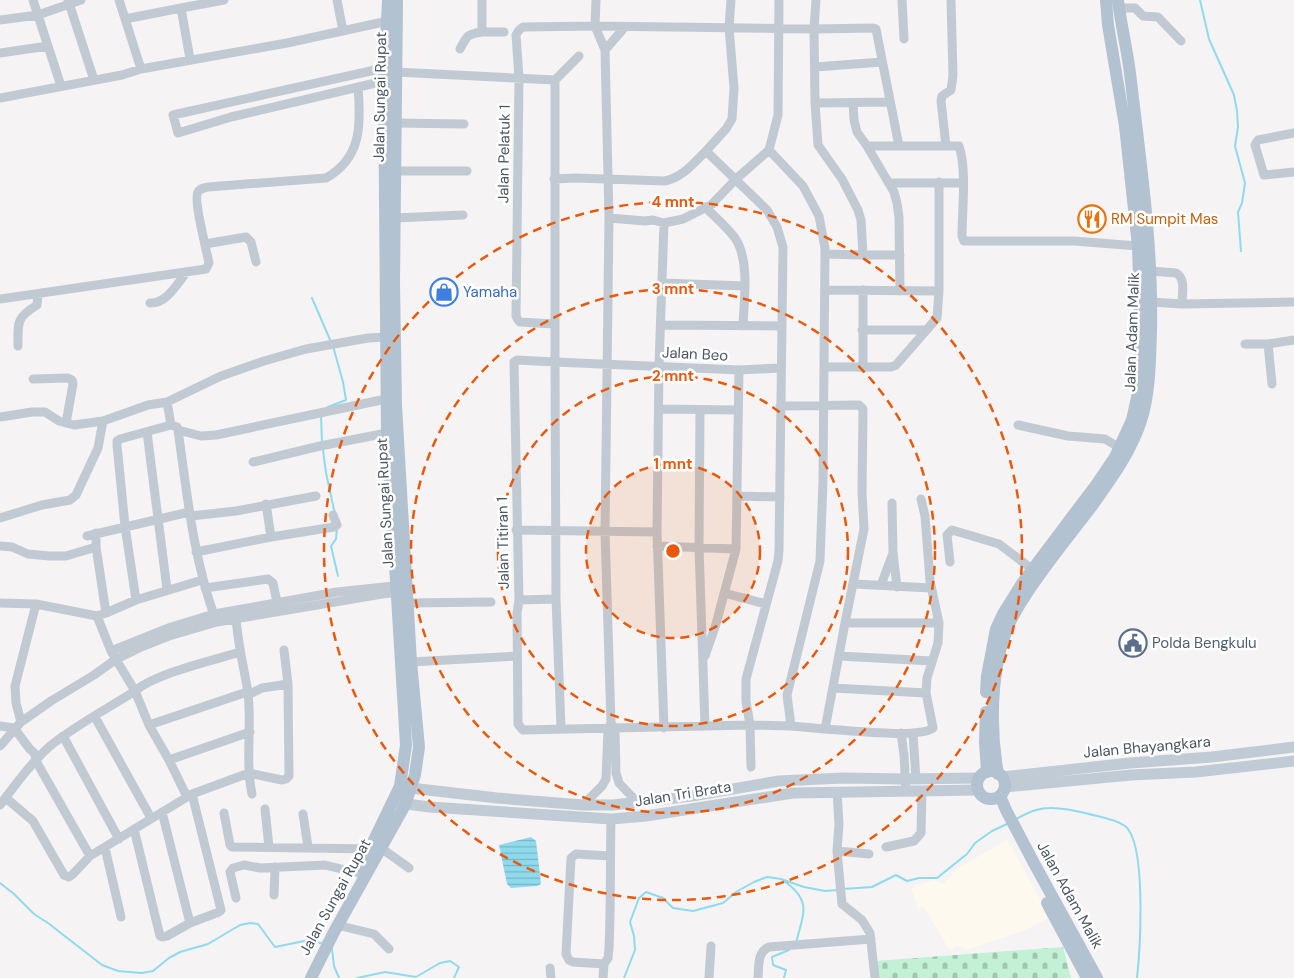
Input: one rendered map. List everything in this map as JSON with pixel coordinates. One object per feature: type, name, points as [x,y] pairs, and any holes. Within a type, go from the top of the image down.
[{"type":"main road","name":"Jalan Sungai Rupat","points":[[388,0],[390,70],[396,122],[394,283],[396,405],[403,592],[406,788]]},
{"type":"main road","name":"Jalan Sungai Rupat","points":[[307,978],[377,849],[399,804],[419,747],[387,433],[384,81],[390,70],[397,0]]},
{"type":"main road","name":"Jalan Adam Malik","points":[[1106,0],[1108,24],[1130,125]]},
{"type":"main road","name":"Jalan Adam Malik","points":[[1036,573],[1118,469],[1141,421],[1145,404],[1150,360],[1142,252],[1118,4]]},
{"type":"main road","name":"Jalan Adam Malik","points":[[1087,978],[1054,908],[1002,812],[993,784],[995,754],[993,714],[998,663],[1009,624],[1036,573],[1120,448],[1132,420],[1138,393],[1145,302],[1150,271],[1142,252]]},
{"type":"main road","name":"Jalan Adam Malik","points":[[1054,908],[1097,978]]},
{"type":"street","points":[[34,0],[61,86]]},
{"type":"street","points":[[0,20],[38,14],[68,2],[81,0]]},
{"type":"street","points":[[119,0],[141,69]]},
{"type":"street","points":[[125,19],[181,8],[198,2],[224,0]]},
{"type":"street","points":[[337,0],[343,31]]},
{"type":"street","points":[[482,0],[482,32]]},
{"type":"street","points":[[596,0],[595,26],[605,50],[609,180],[605,532],[611,727],[616,773],[619,783],[638,803]]},
{"type":"street","points":[[554,179],[665,181],[683,174],[706,151],[726,129],[732,119],[734,88],[729,27],[731,0]]},
{"type":"street","points":[[609,218],[664,222],[683,219],[711,205],[736,179],[770,150],[778,115],[779,0]]},
{"type":"street","points":[[816,0],[814,29],[815,103],[818,145],[842,178],[858,210],[861,220],[863,255]]},
{"type":"street","points":[[902,0],[904,39]]},
{"type":"street","points":[[946,146],[941,101],[942,96],[951,90],[953,75],[951,0]]},
{"type":"street","points":[[68,2],[94,80]]},
{"type":"street","points":[[1118,4],[1135,8],[1143,16],[1158,18],[1181,41]]},
{"type":"street","points":[[181,8],[190,60]]},
{"type":"street","points":[[0,98],[388,21]]},
{"type":"street","name":"Jalan Pelatuk 1","points":[[554,324],[520,322],[516,316],[519,78],[516,35],[519,30],[523,27],[595,26],[624,28],[729,27],[778,30],[873,28],[876,29],[882,62]]},
{"type":"street","points":[[605,50],[624,28]]},
{"type":"street","points":[[460,49],[467,36],[482,32],[504,32]]},
{"type":"street","points":[[0,53],[48,46]]},
{"type":"street","points":[[579,56],[555,80],[555,531],[561,728],[664,728],[750,725],[913,734],[930,731],[933,728],[926,694],[927,678],[938,642],[939,623],[931,588],[925,516],[921,499]]},
{"type":"street","points":[[815,66],[882,62],[899,146]]},
{"type":"street","points":[[384,81],[231,117],[178,133],[173,114],[390,70],[555,80]]},
{"type":"street","points":[[0,299],[186,273],[208,267],[196,197],[198,192],[202,188],[326,178],[337,171],[348,160],[356,142],[360,123],[358,87]]},
{"type":"street","points":[[226,102],[231,117]]},
{"type":"street","points":[[815,103],[890,102]]},
{"type":"street","points":[[853,103],[857,132],[868,146],[889,183],[897,203],[899,217],[900,291]]},
{"type":"street","points":[[396,122],[464,124]]},
{"type":"street","points":[[1294,133],[1258,140],[1255,145],[1264,175],[1294,172]]},
{"type":"street","points":[[868,146],[957,145],[960,147],[963,183],[962,236],[964,241],[1074,241],[1142,252]]},
{"type":"street","points":[[770,150],[803,186],[819,216],[825,254],[825,367],[820,561],[787,695],[790,726]]},
{"type":"street","points":[[706,151],[767,210],[777,227],[783,247],[778,561],[746,679],[751,767]]},
{"type":"street","points":[[395,171],[467,171]]},
{"type":"street","points":[[825,367],[891,368],[896,365],[937,318],[939,291],[939,182]]},
{"type":"street","points":[[889,183],[963,183]]},
{"type":"street","points":[[705,207],[735,238],[743,254],[745,286],[743,326]]},
{"type":"street","points":[[395,218],[463,215]]},
{"type":"street","points":[[664,222],[662,325],[659,365],[657,532],[664,728]]},
{"type":"street","points":[[205,244],[246,237],[251,242],[256,262]]},
{"type":"street","points":[[825,254],[900,255]]},
{"type":"street","points":[[1150,271],[1180,274],[1183,279],[1182,304]]},
{"type":"street","points":[[150,303],[159,303],[165,298],[186,273]]},
{"type":"street","points":[[663,283],[745,286]]},
{"type":"street","points":[[825,290],[939,291]]},
{"type":"street","points":[[863,290],[863,368]]},
{"type":"street","points":[[18,346],[18,326],[20,320],[22,315],[37,305],[38,294]]},
{"type":"street","points":[[1145,302],[1182,304],[1294,302]]},
{"type":"street","points":[[662,325],[781,326]]},
{"type":"street","points":[[862,330],[925,330]]},
{"type":"street","points":[[0,417],[45,412],[74,425],[103,421],[148,405],[167,402],[245,367],[306,349],[386,337]]},
{"type":"street","points":[[1245,344],[1268,344],[1294,340]]},
{"type":"street","points":[[1268,344],[1272,384]]},
{"type":"street","name":"Jalan Beo","points":[[514,362],[517,360],[659,365],[739,370],[780,368]]},
{"type":"street","name":"Jalan Titiran 1","points":[[514,362],[518,724],[523,730],[561,728]]},
{"type":"street","points":[[704,661],[736,549],[739,370]]},
{"type":"street","points":[[33,379],[68,378],[72,380],[73,384],[66,423]]},
{"type":"street","points":[[136,600],[125,526],[117,441],[175,427],[201,436],[216,435],[386,399]]},
{"type":"street","points":[[167,402],[175,427],[196,552],[215,618]]},
{"type":"street","points":[[780,406],[859,405],[863,409],[862,492],[864,529],[825,729]]},
{"type":"street","points":[[659,409],[738,410]]},
{"type":"street","points":[[700,410],[699,547],[705,726]]},
{"type":"street","points":[[0,518],[42,505],[70,500],[76,495],[98,448],[103,421]]},
{"type":"street","points":[[1018,425],[1068,436],[1106,439],[1120,448]]},
{"type":"street","points":[[148,432],[167,589]]},
{"type":"street","points":[[253,462],[387,433]]},
{"type":"street","points":[[87,536],[125,526],[190,514],[236,511],[316,496]]},
{"type":"street","points":[[737,496],[780,497]]},
{"type":"street","points":[[892,503],[893,553],[897,586]]},
{"type":"street","points":[[266,504],[271,537]]},
{"type":"street","points":[[196,552],[334,527],[337,525],[333,516]]},
{"type":"street","points":[[516,530],[657,532]]},
{"type":"street","points":[[950,562],[947,536],[952,530],[999,544],[1036,573]]},
{"type":"street","points":[[96,533],[102,615],[113,656],[135,691],[149,725],[190,796],[221,910],[190,923],[167,936],[160,936],[134,829]]},
{"type":"street","points":[[0,546],[12,547],[28,554],[49,556],[66,556],[96,547]]},
{"type":"street","points":[[657,546],[736,549]]},
{"type":"street","points":[[881,586],[893,553]]},
{"type":"street","points":[[0,603],[36,604],[102,615],[167,589],[268,579],[274,583],[280,612]]},
{"type":"street","points":[[854,584],[931,588]]},
{"type":"street","points":[[236,615],[277,603],[337,592],[403,592],[491,602]]},
{"type":"street","points":[[0,746],[17,725],[51,701],[94,675],[113,656],[215,618],[280,612],[403,592]]},
{"type":"street","points":[[724,593],[766,604]]},
{"type":"street","points":[[518,600],[556,599]]},
{"type":"street","points":[[36,604],[14,686],[17,725],[35,754],[36,760],[90,856]]},
{"type":"street","points":[[236,615],[240,652],[248,692],[250,732],[249,773],[252,794]]},
{"type":"street","points":[[845,623],[939,623]]},
{"type":"street","points":[[240,652],[142,684],[135,691],[63,736],[36,760],[3,802],[33,821],[65,876],[73,874],[90,856],[150,818],[190,796],[249,773],[282,780],[288,778],[288,684],[284,650]]},
{"type":"street","points":[[411,662],[517,656]]},
{"type":"street","points":[[839,656],[932,661]]},
{"type":"street","points":[[149,725],[248,692],[252,693],[262,688],[288,684]]},
{"type":"street","points":[[833,688],[926,694]]},
{"type":"street","points":[[95,717],[150,818]]},
{"type":"street","points":[[0,726],[17,725]]},
{"type":"street","points":[[583,805],[602,786],[606,779],[611,727]]},
{"type":"street","points":[[169,760],[250,732]]},
{"type":"street","points":[[901,733],[909,783]]},
{"type":"street","points":[[909,783],[913,734]]},
{"type":"street","points":[[63,736],[118,839]]},
{"type":"street","name":"Jalan Bhayangkara","points":[[993,784],[1294,747]]},
{"type":"street","points":[[1086,774],[1131,775],[1196,772],[1294,761]]},
{"type":"street","name":"Jalan Tri Brata","points":[[399,804],[611,819],[646,816],[692,802],[779,781],[843,778],[909,783],[993,784]]},
{"type":"street","name":"Jalan Tri Brata","points":[[406,788],[583,805],[692,802],[793,793],[837,792],[909,783],[922,791],[993,784]]},
{"type":"street","points":[[886,847],[914,841],[921,833],[922,791]]},
{"type":"street","points":[[837,792],[839,824],[837,851],[842,904],[862,920],[866,926],[871,938],[875,978]]},
{"type":"street","points":[[525,800],[525,812]]},
{"type":"street","points":[[265,809],[269,847]]},
{"type":"street","points":[[162,812],[190,923]]},
{"type":"street","points":[[224,813],[230,845],[237,848],[308,847],[377,849],[409,868]]},
{"type":"street","points":[[303,814],[308,847]]},
{"type":"street","points":[[603,978],[604,964],[608,958],[609,948],[611,819]]},
{"type":"street","points":[[104,848],[121,918]]},
{"type":"street","points":[[837,851],[869,854]]},
{"type":"street","points":[[604,964],[573,962],[569,960],[566,954],[571,858],[576,854],[610,856]]},
{"type":"street","points":[[236,898],[230,872],[233,868],[244,865],[275,868],[325,865],[362,874]]},
{"type":"street","points":[[274,895],[275,868]]},
{"type":"street","points":[[334,928],[374,934],[389,949]]},
{"type":"street","points":[[758,978],[762,952],[770,947],[871,938]]},
{"type":"street","points":[[709,978],[711,946]]},
{"type":"street","points":[[550,968],[551,978]]},
{"type":"shaded area","points":[[1007,840],[1050,917],[1026,930],[967,950],[956,945],[950,951],[923,906],[918,909],[911,887],[934,880],[944,884],[956,869]]},
{"type":"green space","points":[[1063,947],[1071,978],[877,978],[876,961]]},
{"type":"water","points":[[531,837],[536,841],[541,884],[511,888],[507,884],[499,845]]},
{"type":"waterway","points":[[1200,0],[1209,39],[1234,95],[1237,111],[1238,127],[1235,146],[1245,183],[1242,203],[1238,212],[1241,251]]},
{"type":"waterway","points":[[312,298],[331,342]]},
{"type":"waterway","points":[[328,407],[346,400],[333,346]]},
{"type":"waterway","points":[[321,415],[322,442]]},
{"type":"waterway","points":[[323,450],[335,514]]},
{"type":"waterway","points":[[337,528],[336,539],[331,546],[338,576]]},
{"type":"waterway","points":[[1016,819],[1036,810],[1055,808],[1076,811],[1125,826],[1132,836],[1137,853],[1139,874],[1140,922],[1137,978]]},
{"type":"waterway","points":[[843,889],[872,887],[896,875],[907,881],[919,878],[937,878],[967,854],[975,843],[992,831],[1007,824]]},
{"type":"waterway","points":[[624,978],[635,950],[630,922],[639,898],[646,892],[663,898],[673,908],[693,911],[723,903],[736,892],[767,877],[825,891],[838,890]]},
{"type":"waterway","points":[[783,880],[792,887],[802,901],[803,915],[796,943]]},
{"type":"waterway","points":[[0,883],[34,914],[102,965],[118,971],[142,973],[153,971],[180,952],[208,944],[240,925],[250,923],[258,924],[275,947],[309,940],[324,944]]},
{"type":"waterway","points":[[332,949],[334,966],[339,978]]},
{"type":"waterway","points":[[784,978],[786,970],[773,965],[772,957],[789,950]]},
{"type":"waterway","points":[[357,978],[385,972],[416,977],[440,963],[450,961],[459,967],[454,978]]},
{"type":"place","name":"RM Sumpit Mas","points":[[1092,219]]},
{"type":"place","name":"Yamaha","points":[[444,292]]},
{"type":"place","name":"Polda Bengkulu","points":[[1133,643]]}]
